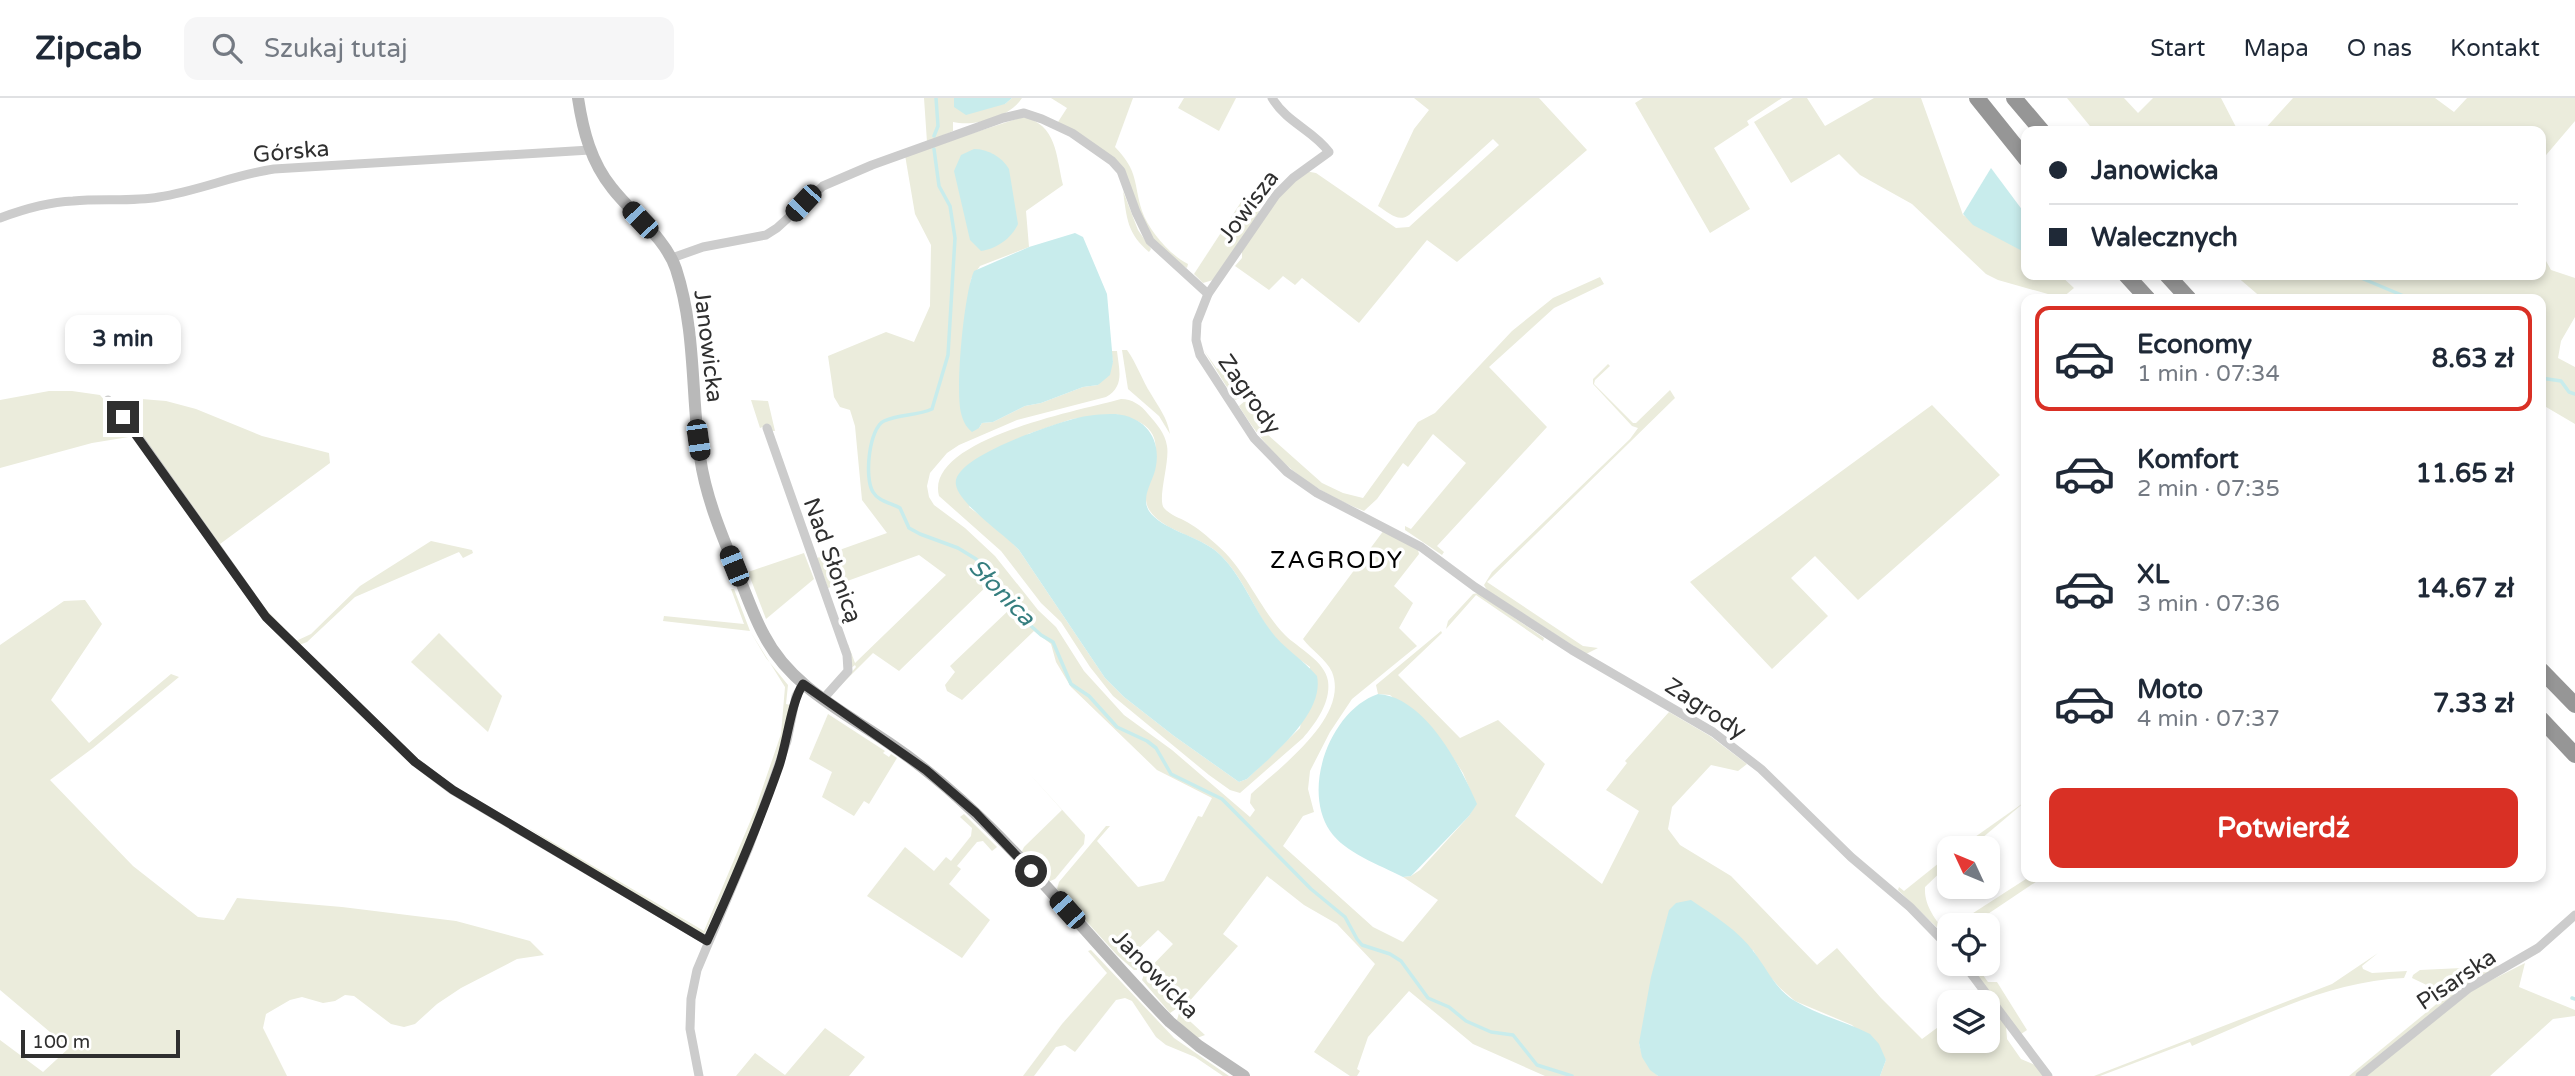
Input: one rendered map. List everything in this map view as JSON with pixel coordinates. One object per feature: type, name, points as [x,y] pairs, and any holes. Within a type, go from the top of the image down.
[{"type":"highway","points":[[1977,98],[2021,153]]},
{"type":"highway","points":[[2014,98],[2038,126]]},
{"type":"highway","points":[[2131,280],[2143,294]]},
{"type":"highway","points":[[2172,280],[2185,294]]},
{"type":"highway","points":[[2546,675],[2575,705]]},
{"type":"highway","points":[[2546,724],[2575,755]]},
{"type":"street","name":"Janowicka","points":[[578,98],[590,150],[611,187],[672,258],[688,322],[696,385],[698,440],[710,499],[765,638],[778,658],[803,684],[914,761],[959,798],[1013,851],[1170,1022],[1199,1046],[1244,1076]]},
{"type":"street","name":"Jowisza","points":[[1208,294],[1280,190],[1329,152],[1315,136],[1283,114],[1272,98]]},
{"type":"street","points":[[672,258],[704,247],[766,234],[777,228],[823,186],[1003,118],[1024,113],[1073,133],[1117,165],[1150,241],[1208,294]]},
{"type":"street","name":"Górska","points":[[0,218],[47,204],[155,198],[274,169],[590,150]]},
{"type":"street","name":"Zagrody","points":[[1208,294],[1196,332],[1200,355],[1254,438],[1287,472],[1337,504],[1421,547],[1475,587],[1572,650],[1713,732],[1761,769],[1851,857],[1910,907],[1937,935]]},
{"type":"street","points":[[108,400],[161,469],[258,608],[415,762],[453,790],[707,941]]},
{"type":"street","name":"Nad Słonicą","points":[[767,428],[847,654],[848,671],[823,699]]},
{"type":"street","points":[[699,1076],[691,1043],[690,1013],[694,984],[707,941],[753,836],[787,741],[796,696],[803,684]]},
{"type":"street","name":"Pisarska","points":[[2360,1076],[2469,988],[2538,948],[2575,915]]},
{"type":"street","points":[[1973,976],[2048,1076]]},
{"type":"green space","points":[[924,98],[954,98],[954,107],[1005,104],[1012,98],[1022,98],[1009,110],[991,119],[971,123],[953,122],[953,131],[927,142]]},
{"type":"green space","points":[[1051,98],[1133,98],[1115,147],[1132,171],[1142,211],[1150,226],[1167,249],[1188,264],[1187,268],[1171,259],[1154,241],[1115,159],[1085,137],[1058,122],[1067,108]]},
{"type":"green space","points":[[1184,98],[1236,98],[1219,131],[1178,108]]},
{"type":"green space","points":[[1414,98],[1539,98],[1587,150],[1457,262],[1427,240],[1359,323],[1302,278],[1295,285],[1283,276],[1269,290],[1235,266],[1278,196],[1305,171],[1316,173],[1396,228],[1409,227],[1499,145],[1493,139],[1409,215],[1401,218],[1393,216],[1378,206],[1414,129],[1429,110]]},
{"type":"green space","points":[[1643,98],[1782,98],[1747,121],[1749,125],[1714,148],[1750,209],[1710,233],[1635,103]]},
{"type":"green space","points":[[1793,98],[1807,98],[1825,126],[1874,98],[1921,98],[1963,215],[2021,250],[2021,280],[2065,280],[2074,288],[2067,294],[2048,294],[1986,274],[1912,204],[1860,175],[1839,154],[1791,183],[1754,122]]},
{"type":"green space","points":[[2067,98],[2124,98],[2138,113],[2153,98],[2221,98],[2235,126],[2090,126]]},
{"type":"green space","points":[[2293,98],[2435,98],[2454,112],[2467,98],[2575,98],[2575,121],[2546,155],[2546,126],[2268,126]]},
{"type":"green space","points":[[1023,117],[1034,121],[1049,134],[1063,185],[1026,211],[1029,247],[980,266],[971,279],[962,351],[979,428],[982,423],[993,422],[1025,406],[1041,403],[1083,387],[1098,385],[1113,362],[1111,351],[1117,351],[1118,383],[1106,397],[1017,420],[959,445],[947,453],[930,473],[927,486],[929,497],[934,505],[965,528],[995,556],[1038,610],[1056,627],[1084,671],[1124,715],[1172,750],[1250,817],[1255,810],[1250,803],[1251,794],[1309,740],[1322,724],[1331,706],[1335,689],[1332,672],[1303,639],[1384,530],[1418,550],[1419,554],[1394,586],[1413,603],[1399,628],[1417,646],[1352,699],[1330,732],[1310,771],[1308,789],[1314,812],[1303,816],[1283,846],[1373,927],[1403,942],[1438,900],[1403,877],[1411,876],[1420,870],[1469,816],[1476,804],[1463,773],[1446,747],[1390,695],[1378,694],[1376,685],[1441,631],[1442,633],[1398,675],[1460,738],[1498,720],[1545,764],[1515,816],[1602,884],[1639,811],[1606,790],[1627,763],[1625,761],[1669,712],[1710,736],[1747,764],[1738,771],[1711,765],[1672,807],[1668,829],[1680,845],[1731,876],[1817,965],[1837,948],[1922,1039],[1937,1028],[1937,1053],[2000,1053],[2000,1018],[2006,1026],[2007,1039],[2021,1059],[2035,1065],[2043,1076],[1880,1076],[1886,1060],[1852,1025],[1795,1001],[1766,972],[1753,950],[1639,1043],[1646,1061],[1658,1076],[1545,1076],[1473,1044],[1409,991],[1368,1037],[1357,1069],[1360,1071],[1357,1076],[1350,1076],[1314,1052],[1375,964],[1337,924],[1304,905],[1267,876],[1223,934],[1238,946],[1180,1012],[1205,1035],[1197,1038],[1177,1020],[1179,1013],[1176,1009],[1170,1013],[1142,980],[1144,974],[1173,944],[1158,930],[1132,955],[1141,964],[1134,970],[1057,889],[1059,882],[1106,826],[1110,826],[1097,841],[1138,887],[1164,881],[1198,816],[1202,817],[1212,798],[1157,770],[1071,687],[1056,662],[1051,644],[1034,631],[962,700],[947,691],[945,685],[955,672],[950,666],[1010,609],[993,580],[899,671],[873,653],[833,693],[856,667],[855,665],[850,669],[846,645],[848,644],[855,663],[946,575],[919,555],[828,588],[817,558],[887,533],[862,500],[855,426],[850,410],[840,407],[834,397],[828,356],[886,332],[914,342],[930,306],[931,245],[915,214],[905,155]]},
{"type":"green space","points":[[1123,191],[1138,230],[1151,249],[1149,252],[1132,232]]},
{"type":"green space","points":[[1243,199],[1261,212],[1213,280],[1203,283],[1194,274]]},
{"type":"green space","points":[[2546,261],[2551,270],[2575,278],[2575,317],[2561,341],[2558,358],[2575,367],[2575,424],[2546,407],[2546,294],[2257,294],[2241,280],[2546,280]]},
{"type":"green space","points":[[1600,277],[1604,284],[1554,308],[1489,367],[1547,427],[1437,546],[1444,552],[1442,555],[1405,530],[1405,526],[1411,529],[1466,463],[1433,434],[1408,467],[1403,463],[1377,499],[1364,511],[1325,492],[1292,470],[1264,442],[1239,406],[1245,401],[1267,434],[1322,483],[1343,493],[1363,498],[1418,422],[1435,413],[1512,331],[1553,298]]},
{"type":"green space","points":[[1203,349],[1217,369],[1221,365],[1243,397],[1235,400]]},
{"type":"green space","points":[[1122,350],[1127,350],[1134,361],[1165,418],[1170,434],[1159,416],[1128,389]]},
{"type":"green space","points":[[1608,364],[1610,366],[1594,384],[1633,423],[1670,390],[1675,398],[1487,582],[1583,646],[1598,648],[1586,654],[1487,590],[1484,585],[1492,572],[1630,439],[1638,428],[1632,426],[1593,384],[1593,379]]},
{"type":"green space","points":[[49,391],[100,395],[135,436],[92,443],[0,468],[0,400]]},
{"type":"green space","points":[[117,397],[166,401],[196,409],[262,436],[329,453],[330,463],[220,544],[262,605],[296,641],[311,634],[360,586],[431,541],[472,550],[473,553],[463,558],[459,552],[355,597],[307,642],[299,645],[261,606],[115,402]]},
{"type":"green space","points":[[1121,399],[1136,403],[1142,408],[1166,441],[1167,461],[1162,497],[1164,508],[1199,530],[1227,555],[1285,635],[1317,661],[1326,674],[1327,697],[1313,726],[1240,793],[1230,790],[1209,775],[1113,696],[1090,667],[1061,622],[1041,603],[1001,551],[939,496],[941,476],[956,458],[980,443],[1042,419]],"holes":[[[1116,414],[1141,423],[1151,432],[1155,442],[1155,454],[1146,490],[1150,511],[1163,524],[1217,552],[1239,578],[1271,633],[1310,667],[1300,728],[1247,779],[1239,782],[1174,736],[1124,697],[1105,678],[1019,550],[1002,532],[969,507],[1028,434],[1072,419]]]},
{"type":"green space","points":[[751,400],[768,401],[775,431],[772,431],[770,424],[760,428]]},
{"type":"green space","points":[[1932,405],[2000,475],[1858,600],[1815,556],[1791,578],[1828,616],[1772,669],[1690,582]]},
{"type":"green space","points":[[804,553],[814,579],[766,619],[748,572]]},
{"type":"green space","points":[[731,589],[734,589],[750,631],[663,621],[664,616],[744,624]]},
{"type":"green space","points":[[1478,593],[1544,638],[1543,641],[1476,595],[1446,629],[1448,621],[1473,594]]},
{"type":"green space","points":[[85,600],[102,624],[51,700],[89,743],[171,674],[179,677],[50,780],[133,866],[198,917],[224,920],[237,898],[342,907],[456,921],[530,941],[544,955],[517,959],[461,988],[437,1004],[415,1024],[404,1027],[391,1024],[354,996],[345,995],[335,1001],[323,1003],[302,997],[290,1000],[266,1014],[263,1028],[287,1076],[0,1076],[0,1040],[43,1072],[69,1048],[0,990],[0,645],[64,601]]},
{"type":"green space","points":[[439,633],[502,696],[488,732],[411,662]]},
{"type":"green space","points":[[770,663],[788,685],[786,704],[790,705],[780,747],[745,846],[704,935],[525,826],[704,931],[755,810],[781,734],[785,687]]},
{"type":"green space","points":[[828,714],[885,751],[883,753],[889,757],[891,754],[897,758],[869,804],[864,801],[854,816],[822,797],[832,772],[809,759]]},
{"type":"green space","points":[[1026,770],[1085,835],[1084,844],[1055,879],[1048,882],[1021,853],[1062,810]]},
{"type":"green space","points":[[2021,805],[1984,836],[1976,836]]},
{"type":"green space","points":[[964,814],[997,847],[992,851],[983,841],[977,842],[957,866],[961,869],[949,884],[990,920],[962,958],[867,896],[905,847],[934,871],[946,857],[951,861],[971,836],[972,828],[960,817]]},
{"type":"green space","points":[[1937,865],[1937,876],[1925,887],[1926,900],[1937,921],[1937,927],[1898,890],[1899,887],[1904,891]]},
{"type":"green space","points":[[2021,882],[2036,882],[1989,913],[1973,913],[1993,900],[2000,900],[2000,896]]},
{"type":"green space","points":[[1091,950],[1174,1038],[1229,1076],[1223,1076],[1195,1057],[1166,1045],[1156,1037],[1132,1001],[1125,998],[1116,1000],[1075,1052],[1065,1045],[1056,1047],[1034,1076],[1023,1076],[1062,1024],[1107,973],[1088,951]]},
{"type":"green space","points":[[2378,953],[2362,966],[2363,969],[2372,973],[2407,971],[2404,978],[2322,993],[2192,1046],[2190,1042],[2094,1076],[2332,984]]},
{"type":"green space","points":[[2525,963],[2519,987],[2575,1010],[2575,1016],[2553,1019],[2490,1076],[2365,1076],[2474,989]]},
{"type":"green space","points":[[2504,966],[2356,1076],[2349,1076],[2445,997],[2412,978],[2420,970]]},
{"type":"green space","points":[[1977,976],[1984,976],[1988,982],[1997,982],[2027,1030],[2021,1034],[2000,1006],[2000,990],[1988,990]]},
{"type":"green space","points":[[825,1028],[865,1057],[849,1076],[736,1076],[755,1053],[785,1075]]},
{"type":"water","points":[[954,98],[1012,98],[1005,104],[966,115],[954,107]]},
{"type":"water","points":[[974,149],[994,154],[1009,169],[1018,224],[1003,242],[981,251],[970,240],[954,171],[961,155]]},
{"type":"water","points":[[1991,168],[2021,208],[2021,250],[1973,225],[1963,214]]},
{"type":"water","points":[[1075,233],[1083,237],[1107,294],[1113,362],[1110,375],[1098,385],[1083,387],[1041,403],[1025,406],[993,422],[982,423],[972,432],[961,413],[959,384],[964,319],[974,271],[1029,247]]},
{"type":"water","points":[[1116,414],[1135,419],[1142,424],[1156,446],[1155,472],[1146,500],[1149,511],[1171,528],[1217,552],[1239,578],[1273,634],[1317,676],[1313,705],[1305,719],[1269,759],[1247,779],[1239,782],[1174,736],[1124,697],[1105,678],[1019,550],[973,510],[956,485],[958,475],[969,464],[1004,444],[1073,419]]},
{"type":"water","points":[[1378,694],[1395,698],[1411,707],[1425,720],[1451,753],[1477,804],[1469,816],[1411,876],[1403,877],[1344,846],[1330,831],[1322,813],[1320,773],[1326,752],[1347,716],[1361,703]]},
{"type":"water","points":[[1691,900],[1741,937],[1788,996],[1813,1010],[1870,1034],[1879,1044],[1886,1060],[1880,1076],[1658,1076],[1650,1070],[1642,1057],[1639,1043],[1651,977],[1669,910],[1676,903]]},
{"type":"waterway","name":"Słonica","points":[[934,136],[938,126],[936,98]]},
{"type":"waterway","name":"Słonica","points":[[934,149],[939,186],[950,206],[955,238],[948,355],[932,409],[896,417],[879,425],[872,443],[869,465],[870,485],[875,495],[900,508],[909,528],[958,548],[976,559],[990,572],[1020,616],[1053,642],[1071,684],[1089,696],[1117,727],[1156,748],[1171,774],[1222,799],[1311,889],[1345,917],[1362,945],[1390,954],[1401,961],[1428,998],[1449,1007],[1466,1021],[1491,1032],[1513,1035],[1537,1065],[1572,1076]]},
{"type":"waterway","points":[[2366,280],[2399,294]]},
{"type":"waterway","points":[[2546,379],[2561,381],[2569,392],[2575,394]]},
{"type":"district","name":"ZAGRODY","points":[[1337,560]]},
{"type":"route","points":[[123,417],[258,608],[415,762],[453,790],[707,941],[749,848],[787,741],[796,696],[803,684],[926,770],[976,813],[1031,871]]}]
